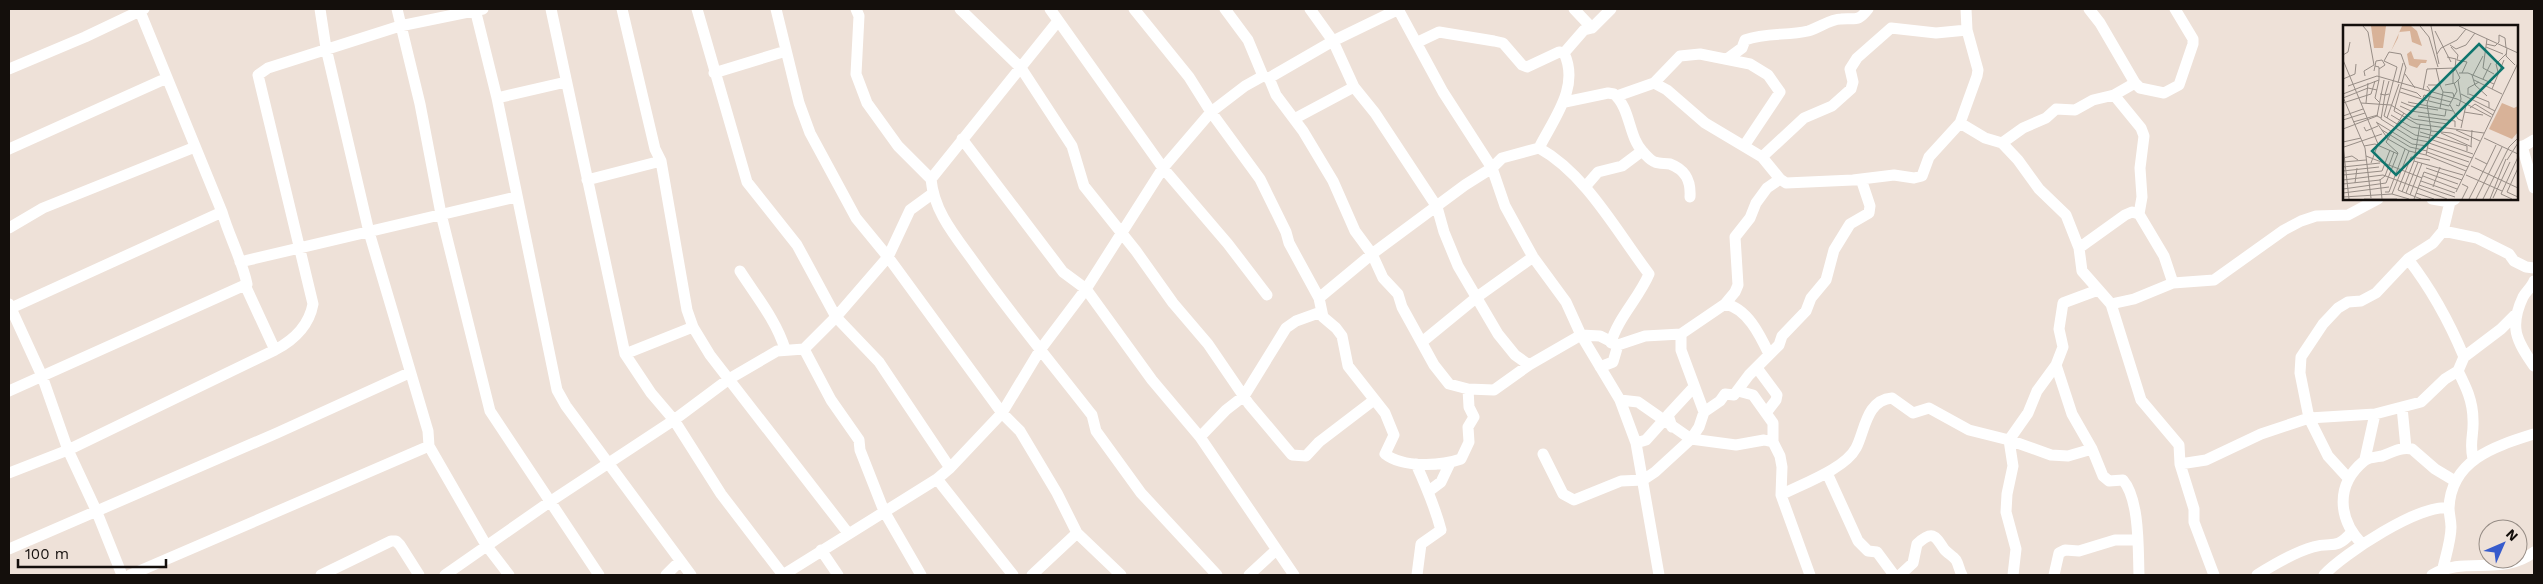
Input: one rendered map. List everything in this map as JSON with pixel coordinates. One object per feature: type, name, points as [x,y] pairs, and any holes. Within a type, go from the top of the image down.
[{"type":"street","points":[[320,9],[326,48],[369,232],[409,373],[428,431],[429,446],[486,545],[509,575]]},
{"type":"street","points":[[397,9],[420,104],[441,214],[490,411],[599,575]]},
{"type":"street","points":[[9,473],[68,450],[293,341],[310,317],[313,304],[258,75],[268,68],[326,48],[400,26],[478,9],[558,390],[566,406],[691,575]]},
{"type":"street","points":[[551,9],[625,354],[647,387],[674,420],[721,494],[783,575],[937,479],[950,468],[1002,413],[1040,350],[1086,289],[1163,168],[1211,112],[1245,86],[1398,9],[1444,92],[1492,168],[1505,206],[1533,257],[1566,302],[1581,335],[1620,400],[1636,443],[1659,575]]},
{"type":"street","points":[[622,9],[654,149],[661,161],[687,310],[693,327],[710,355],[848,534]]},
{"type":"street","points":[[696,9],[747,182],[798,245],[836,317],[879,362],[950,468]]},
{"type":"street","points":[[776,9],[799,103],[810,133],[856,218],[888,257],[1002,413],[1020,431],[1057,493],[1077,533],[1121,575]]},
{"type":"street","points":[[856,9],[858,16],[856,74],[867,103],[898,146],[931,178]]},
{"type":"street","points":[[960,9],[1021,68],[1072,146],[1084,186],[1141,258],[1173,303],[1208,344],[1244,396],[1292,455],[1306,456],[1332,431],[1374,400]]},
{"type":"street","points":[[1051,9],[1163,168],[1228,244],[1267,295]]},
{"type":"street","points":[[1134,9],[1189,77],[1211,112],[1260,178],[1286,232],[1289,243],[1319,298],[1323,317],[1342,336],[1348,366],[1385,413],[1394,435],[1385,454],[1389,458],[1416,464],[1450,463],[1461,459],[1469,442],[1468,427],[1474,417],[1469,407],[1468,389]]},
{"type":"street","points":[[1225,9],[1248,40],[1276,95],[1294,119],[1333,181],[1346,214],[1372,254],[1383,278],[1398,294],[1402,307],[1434,365],[1449,384],[1468,389],[1494,390],[1529,365],[1581,335],[1600,336],[1614,344],[1645,336],[1681,334],[1725,304],[1735,292],[1738,285],[1734,237],[1750,218],[1756,203],[1767,188],[1780,179]]},
{"type":"street","points":[[1310,9],[1333,41],[1354,87],[1375,113],[1437,207],[1444,232],[1458,266],[1498,334],[1515,355],[1529,365]]},
{"type":"street","points":[[1574,9],[1592,28]]},
{"type":"street","points":[[1564,53],[1584,30],[1592,28],[1610,9]]},
{"type":"street","points":[[1727,59],[1742,48],[1746,40],[1756,36],[1808,31],[1841,18],[1850,20],[1861,18],[1868,9]]},
{"type":"street","points":[[1654,83],[1667,90],[1705,123],[1762,157],[1780,179],[1790,184],[1894,175],[1914,178],[1922,176],[1929,157],[1960,123],[1978,70],[1967,30],[1966,9]]},
{"type":"street","points":[[2089,9],[2135,83],[2140,88],[2164,93],[2179,85],[2194,39],[2175,9]]},
{"type":"street","points":[[9,69],[141,10],[222,212],[248,284],[9,391]]},
{"type":"street","points":[[1058,21],[931,178],[932,194],[941,216],[1013,318],[1092,415],[1096,431],[1142,493],[1217,575]]},
{"type":"street","points":[[1762,157],[1804,118],[1832,106],[1851,89],[1850,69],[1857,58],[1890,28],[1936,33],[1967,30]]},
{"type":"street","points":[[1418,42],[1439,32],[1494,41],[1503,44],[1522,65],[1527,66],[1559,52],[1564,53]]},
{"type":"street","points":[[714,73],[786,51]]},
{"type":"street","points":[[1539,148],[1565,102],[1570,66],[1564,53]]},
{"type":"street","points":[[1565,102],[1608,93],[1617,96],[1654,83],[1680,56],[1700,54],[1750,64],[1768,75],[1780,92],[1744,146]]},
{"type":"street","points":[[9,149],[167,78]]},
{"type":"street","points":[[497,98],[566,82]]},
{"type":"street","points":[[2002,143],[2023,128],[2046,118],[2056,109],[2075,110],[2093,100],[2114,95],[2135,83]]},
{"type":"street","points":[[1294,119],[1354,87]]},
{"type":"street","points":[[2114,95],[2141,128],[2144,136],[2140,168],[2142,197],[2139,214],[2164,256],[2173,283]]},
{"type":"street","points":[[1617,96],[1642,151],[1654,162],[1669,164],[1686,175],[1690,185],[1690,197]]},
{"type":"street","points":[[1960,123],[1985,138],[2002,143],[2018,160],[2039,189],[2066,215],[2079,248],[2082,271],[2112,304],[2141,400],[2179,445],[2180,464],[2194,509],[2194,522],[2214,575]]},
{"type":"street","points":[[962,139],[1063,272],[1086,289],[1152,380],[1200,437],[1275,551],[1294,575]]},
{"type":"street","points":[[2534,140],[2519,148],[2534,188]]},
{"type":"street","points":[[9,228],[43,208],[195,147]]},
{"type":"street","points":[[1319,298],[1372,254],[1465,185],[1492,168],[1502,158],[1539,148],[1550,154],[1585,187],[1649,274],[1632,306],[1614,330],[1613,362],[1600,367]]},
{"type":"street","points":[[1585,187],[1598,172],[1622,166],[1642,151]]},
{"type":"street","points":[[587,180],[661,161]]},
{"type":"street","points":[[1543,454],[1555,480],[1568,499],[1574,500],[1621,481],[1643,480],[1678,453],[1699,427],[1704,412],[1720,401],[1725,394],[1734,395],[1749,375],[1806,311],[1811,298],[1826,280],[1834,250],[1846,229],[1850,224],[1869,213],[1870,206],[1861,179]]},
{"type":"street","points":[[444,575],[551,501],[674,420],[729,379],[777,350],[804,348],[836,317],[888,257],[910,210],[932,194]]},
{"type":"street","points":[[240,262],[516,197]]},
{"type":"street","points":[[2112,304],[2134,300],[2173,283],[2214,280],[2300,221],[2316,216],[2348,215],[2376,200]]},
{"type":"street","points":[[2349,480],[2328,456],[2309,418],[2300,373],[2301,357],[2312,339],[2338,308],[2348,302],[2361,301],[2376,293],[2408,259],[2434,243],[2443,231],[2452,201]]},
{"type":"street","points":[[122,575],[96,510],[68,450],[42,376],[9,308],[222,212]]},
{"type":"street","points":[[2079,248],[2125,215],[2132,212],[2139,214]]},
{"type":"street","points":[[2443,231],[2477,238],[2509,254],[2514,261],[2526,267],[2534,268]]},
{"type":"street","points":[[1422,342],[1533,257]]},
{"type":"street","points":[[2408,259],[2430,288],[2464,357]]},
{"type":"street","points":[[740,271],[781,335],[785,349]]},
{"type":"street","points":[[2180,464],[2206,460],[2261,434],[2309,418],[2375,414],[2421,402],[2445,379],[2458,371],[2464,357],[2515,316],[2534,281]]},
{"type":"street","points":[[245,285],[275,350]]},
{"type":"street","points":[[2009,440],[2028,413],[2037,391],[2056,365],[2063,347],[2059,328],[2063,303],[2098,290]]},
{"type":"street","points":[[1725,304],[1736,306],[1759,334],[1769,354]]},
{"type":"street","points":[[1200,437],[1226,410],[1244,396],[1286,328],[1296,321],[1321,312]]},
{"type":"street","points":[[2515,316],[2516,331],[2523,350],[2534,366]]},
{"type":"street","points":[[625,354],[693,327]]},
{"type":"street","points":[[1681,334],[1681,350],[1692,376],[1693,388],[1704,412]]},
{"type":"street","points":[[804,348],[831,400],[859,440],[860,450],[884,511],[921,575]]},
{"type":"street","points":[[2056,365],[2072,414],[2092,448],[2106,479],[2112,482],[2123,480],[2127,485],[2138,517],[2139,575]]},
{"type":"street","points":[[1757,368],[1777,395],[1776,400],[1766,413]]},
{"type":"street","points":[[2458,371],[2472,403],[2474,421],[2470,444],[2473,459]]},
{"type":"street","points":[[9,549],[277,433],[409,373]]},
{"type":"street","points":[[1668,424],[1668,415],[1693,388]]},
{"type":"street","points":[[1738,391],[1753,394],[1772,423],[1773,442],[1780,456],[1781,495],[1810,575]]},
{"type":"street","points":[[1781,495],[1827,473],[1852,455],[1857,448],[1862,428],[1871,412],[1879,403],[1888,398],[1892,398],[1913,413],[1929,408],[1970,430],[2009,440],[2051,455],[2068,456],[2092,448]]},
{"type":"street","points":[[1620,400],[1638,402],[1691,439],[1736,445],[1764,440],[1773,442]]},
{"type":"street","points":[[2402,406],[2406,448]]},
{"type":"street","points":[[2362,544],[2351,533],[2342,513],[2343,499],[2349,480],[2365,459],[2375,414]]},
{"type":"street","points":[[1636,443],[1646,440],[1668,424]]},
{"type":"street","points":[[2443,568],[2451,528],[2449,508],[2455,481],[2473,459],[2498,444],[2534,434]]},
{"type":"street","points":[[2009,440],[2014,458],[2006,512],[2016,550],[2013,575]]},
{"type":"street","points":[[130,575],[429,446]]},
{"type":"street","points":[[2365,459],[2406,448],[2412,449],[2435,469],[2455,481]]},
{"type":"street","points":[[1428,491],[1440,482],[1450,463]]},
{"type":"street","points":[[1416,464],[1428,491],[1429,500],[1437,513],[1441,530],[1421,544],[1417,575]]},
{"type":"street","points":[[1827,473],[1858,541],[1868,551],[1876,552],[1894,575]]},
{"type":"street","points":[[937,479],[1013,575]]},
{"type":"street","points":[[2324,575],[2333,565],[2362,544],[2390,528],[2431,509],[2449,508]]},
{"type":"street","points":[[1032,575],[1077,533]]},
{"type":"street","points":[[2257,575],[2312,547],[2333,546],[2344,540],[2351,533]]},
{"type":"street","points":[[1900,575],[1913,562],[1917,544],[1929,535],[1934,535],[1940,540],[1946,551],[1955,558],[1962,575]]},
{"type":"street","points":[[2054,575],[2059,553],[2065,550],[2079,551],[2115,540],[2137,540]]},
{"type":"street","points":[[321,575],[392,541],[396,541],[400,545],[419,575]]},
{"type":"street","points":[[2333,546],[2333,565]]},
{"type":"street","points":[[821,550],[838,575]]},
{"type":"street","points":[[1249,575],[1275,551]]},
{"type":"street","points":[[2432,575],[2443,568],[2512,565],[2534,552]]},
{"type":"street","points":[[666,575],[680,561]]}]
